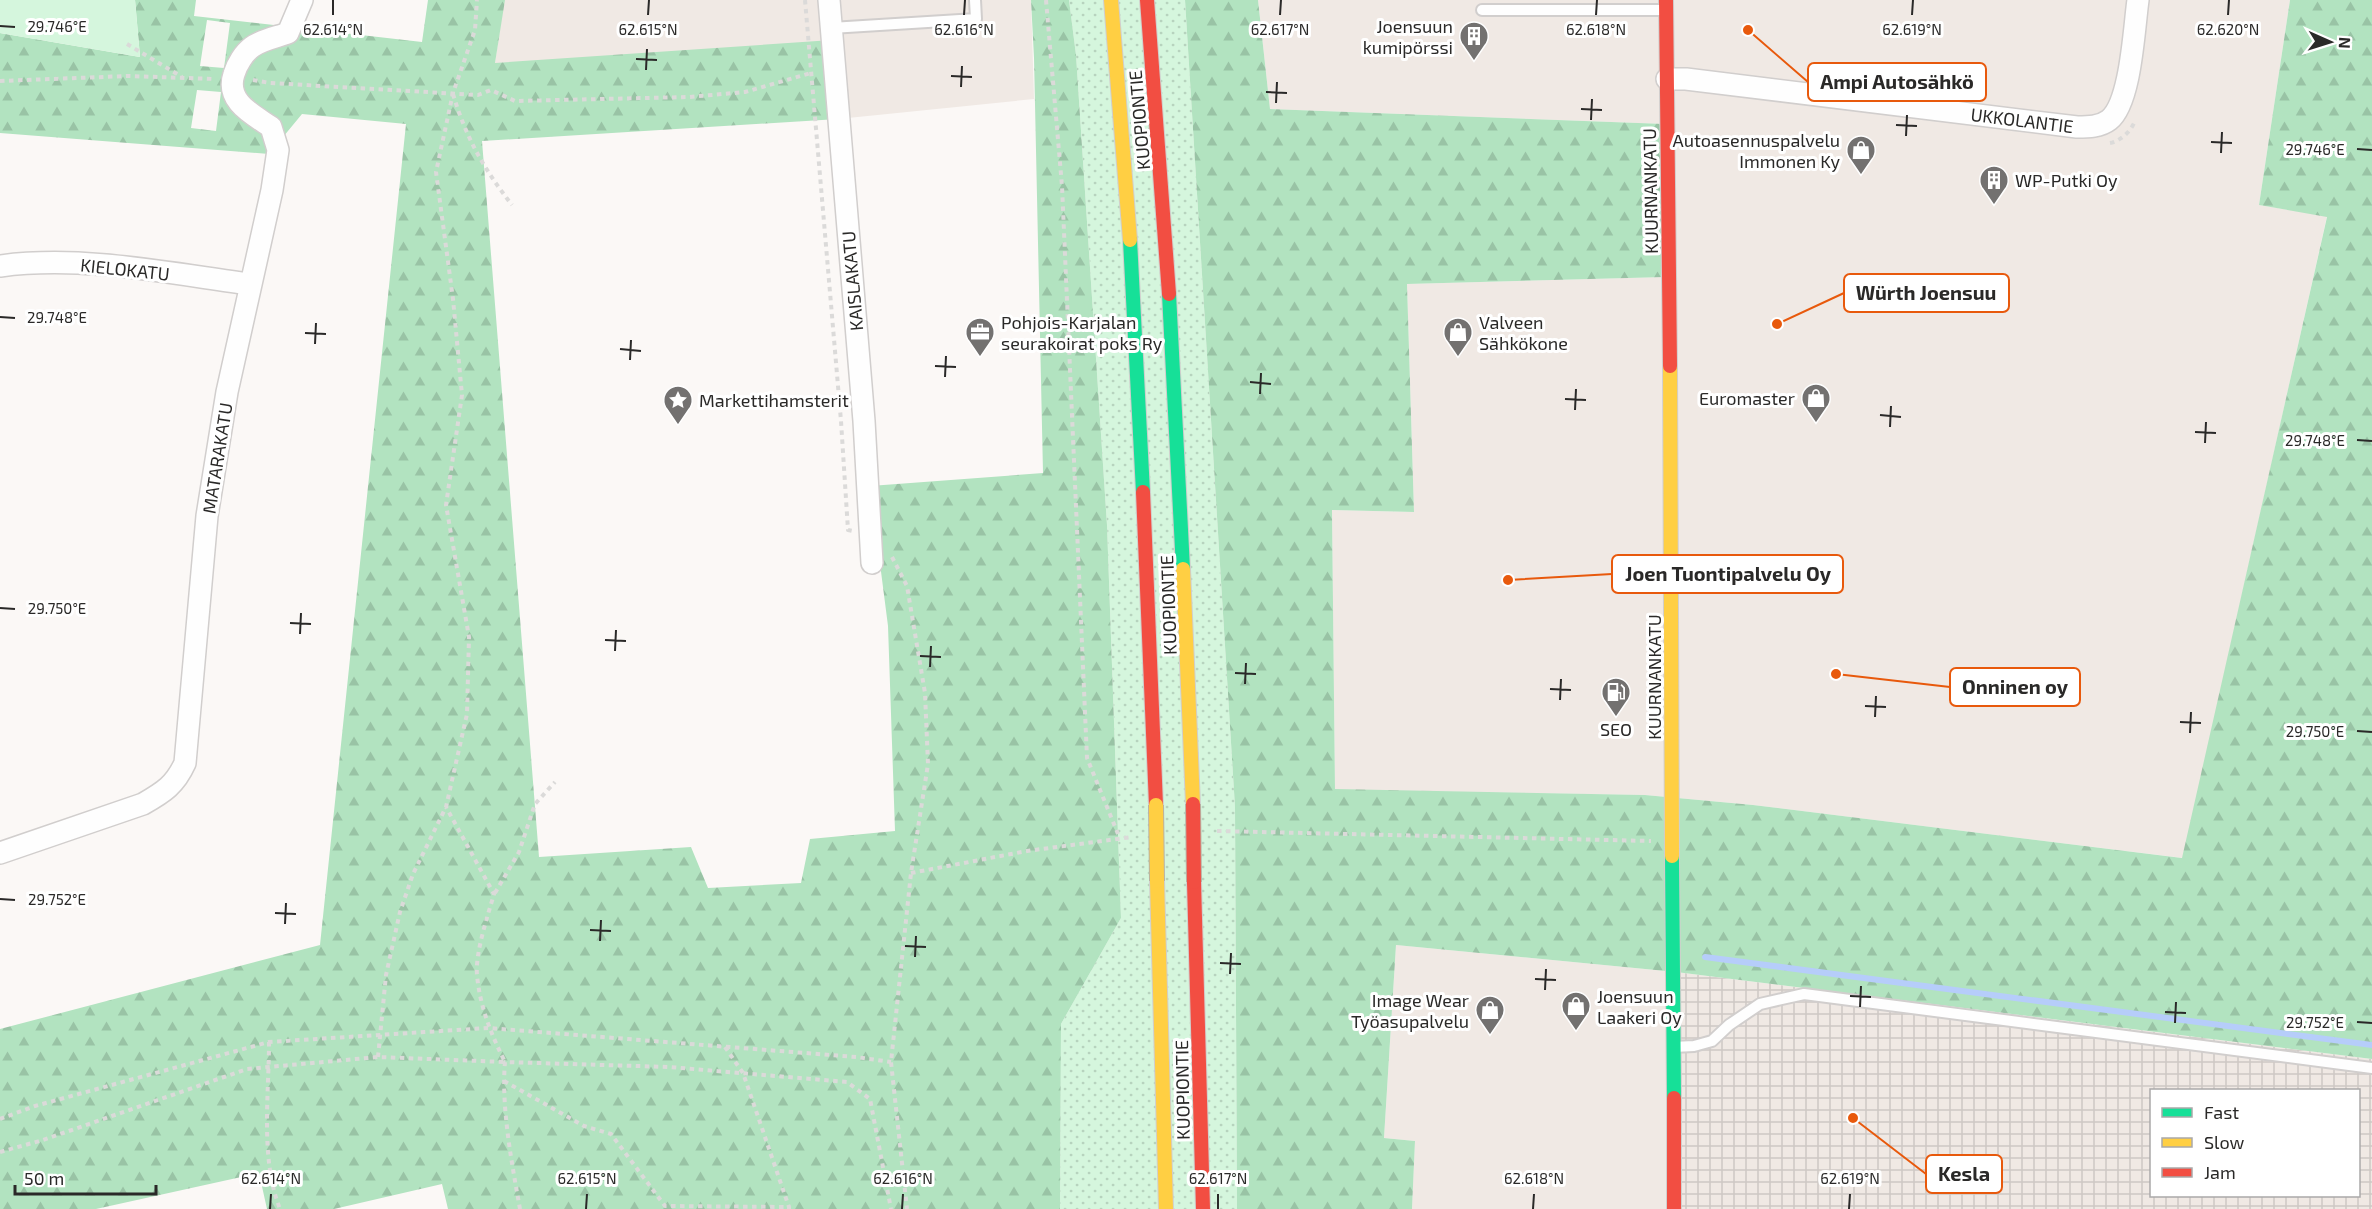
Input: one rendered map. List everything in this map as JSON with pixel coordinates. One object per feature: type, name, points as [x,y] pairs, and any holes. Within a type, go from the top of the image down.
[{"type":"main road","name":"KUOPIONTIE","points":[[1111,0],[1130,209],[1147,550],[1166,1209]]},
{"type":"main road","name":"KUOPIONTIE","points":[[1147,0],[1164,206],[1183,534],[1193,804],[1203,1209]]},
{"type":"main road","name":"KUURNANKATU","points":[[1666,5],[1674,1209]]},
{"type":"street","name":"MATARAKATU","points":[[0,853],[143,804],[161,794],[177,779],[185,763],[207,516],[226,392],[272,190],[278,150],[271,127],[246,111],[234,96],[230,84],[237,65],[253,46],[288,33],[302,0]]},
{"type":"street","name":"KAISLAKATU","points":[[829,0],[863,409],[870,534],[881,559]]},
{"type":"street","name":"UKKOLANTIE","points":[[1667,79],[1686,79],[2077,127],[2094,127],[2109,120],[2121,105],[2126,88],[2138,0]]},
{"type":"street","name":"KIELOKATU","points":[[0,266],[64,263],[106,266],[249,284]]},
{"type":"lane","points":[[831,28],[976,18],[975,0]]},
{"type":"lane","points":[[1482,10],[1666,5]]},
{"type":"lane","points":[[1673,1047],[1694,1046],[1712,1041],[1729,1025],[1760,1004],[1804,994],[2372,1068]]},
{"type":"path","points":[[378,1057],[386,975],[400,912],[413,874],[446,807],[467,714],[469,637],[447,505],[462,395],[453,299],[436,172],[453,93],[474,30],[477,0]]},
{"type":"path","points":[[805,0],[841,421],[848,530],[870,534]]},
{"type":"path","points":[[1046,0],[1062,186],[1087,758],[1118,834]]},
{"type":"path","points":[[127,44],[182,78]]},
{"type":"path","points":[[274,83],[478,94],[491,90],[515,100],[689,97],[745,92],[811,73]]},
{"type":"path","points":[[0,81],[117,76],[199,78]]},
{"type":"path","points":[[453,93],[460,118],[474,150],[512,205]]},
{"type":"path","points":[[881,559],[907,586],[925,693],[928,764],[911,873],[891,1062],[907,1209]]},
{"type":"path","points":[[520,1209],[512,1165],[504,1081],[505,1062],[488,1028],[477,973],[484,928],[494,894],[519,852],[535,804],[555,782]]},
{"type":"path","points":[[446,807],[494,894]]},
{"type":"path","points":[[1219,831],[1672,841]]},
{"type":"path","points":[[911,873],[1027,851],[1132,837]]},
{"type":"path","points":[[0,1119],[35,1106],[269,1042],[312,1041],[379,1034],[488,1028],[891,1062]]},
{"type":"path","points":[[269,1042],[267,1134],[274,1194],[280,1209]]},
{"type":"path","points":[[504,1081],[585,1126],[611,1134],[665,1208],[789,1208],[743,1073],[724,1047]]},
{"type":"path","points":[[0,1152],[43,1140],[247,1069],[269,1069],[378,1057],[669,1067],[847,1082],[870,1099],[891,1209]]},
{"type":"shaded area","points":[[504,0],[1031,0],[1034,99],[838,119],[495,63]]},
{"type":"shaded area","points":[[1258,0],[2290,0],[2259,205],[2327,216],[2183,858],[1753,805],[1645,795],[1335,790],[1332,510],[1414,512],[1407,284],[1666,277],[1664,124],[1270,109]]},
{"type":"shaded area","points":[[1396,945],[1676,972],[1670,1209],[1412,1209],[1415,1141],[1384,1138]]},
{"type":"shaded area","points":[[1676,972],[2372,1059],[2372,1209],[1670,1209]]},
{"type":"green space","points":[[0,0],[135,0],[140,57],[0,33]]},
{"type":"green space","points":[[135,0],[196,0],[194,16],[422,42],[428,0],[505,0],[495,63],[832,40],[838,119],[482,141],[539,857],[691,847],[708,888],[801,883],[810,839],[895,831],[888,626],[870,486],[1043,473],[1031,0],[1069,0],[1076,55],[1107,525],[1121,918],[1061,1024],[1060,1209],[448,1209],[442,1184],[334,1209],[267,1209],[259,1173],[96,1209],[0,1209],[0,1029],[320,945],[406,124],[302,114],[269,154],[0,133],[0,33],[140,57]],"holes":[[[207,20],[230,23],[224,68],[200,66]],[[197,90],[221,92],[216,131],[191,128]]]},
{"type":"green space","points":[[1069,0],[1185,0],[1235,807],[1237,1209],[1060,1209],[1061,1024],[1121,918],[1107,525],[1076,55]]},
{"type":"green space","points":[[1185,0],[1258,0],[1270,109],[1665,124],[1666,277],[1407,284],[1414,512],[1332,510],[1335,789],[1645,795],[1753,805],[2182,858],[2327,217],[2259,205],[2290,0],[2372,0],[2372,1059],[1676,972],[1396,945],[1384,1138],[1415,1141],[1412,1209],[1237,1209],[1235,807]]},
{"type":"waterway","points":[[1705,957],[2372,1045]]},
{"type":"traffic: fast","points":[[1130,240],[1143,492]]},
{"type":"traffic: fast","points":[[1169,294],[1183,569]]},
{"type":"traffic: fast","points":[[1672,856],[1674,1098]]},
{"type":"traffic: slow","points":[[1111,0],[1130,240]]},
{"type":"traffic: slow","points":[[1670,366],[1672,856]]},
{"type":"traffic: slow","points":[[1183,569],[1193,804]]},
{"type":"traffic: slow","points":[[1156,805],[1157,881]]},
{"type":"traffic: slow","points":[[1157,881],[1166,1209]]},
{"type":"traffic: jam","points":[[1147,0],[1169,294]]},
{"type":"traffic: jam","points":[[1666,0],[1670,366]]},
{"type":"traffic: jam","points":[[1143,492],[1156,805]]},
{"type":"traffic: jam","points":[[1193,804],[1194,882]]},
{"type":"traffic: jam","points":[[1194,882],[1203,1209]]},
{"type":"traffic: jam","points":[[1674,1098],[1674,1209]]},
{"type":"place","name":"Ampi Autosähkö","points":[[1748,30]]},
{"type":"place","name":"Joensuun kumipörssi","points":[[1474,62]]},
{"type":"place","name":"Autoasennuspalvelu Immonen Ky","points":[[1861,176]]},
{"type":"place","name":"WP-Putki Oy","points":[[1994,206]]},
{"type":"place","name":"Würth Joensuu","points":[[1777,324]]},
{"type":"place","name":"Pohjois-Karjalan seurakoirat poks Ry","points":[[980,358]]},
{"type":"place","name":"Valveen Sähkökone","points":[[1458,358]]},
{"type":"place","name":"Euromaster","points":[[1816,424]]},
{"type":"place","name":"Markettihamsterit","points":[[678,426]]},
{"type":"place","name":"Joen Tuontipalvelu Oy","points":[[1508,580]]},
{"type":"place","name":"Onninen oy","points":[[1836,674]]},
{"type":"place","name":"SEO","points":[[1616,718]]},
{"type":"place","name":"Joensuun Laakeri Oy","points":[[1576,1032]]},
{"type":"place","name":"Image Wear Työasupalvelu","points":[[1490,1036]]},
{"type":"place","name":"Kesla","points":[[1853,1118]]}]
